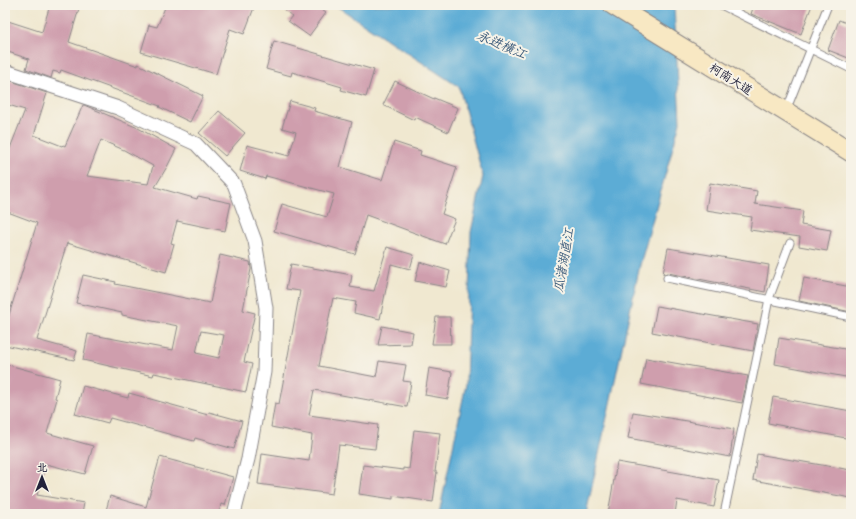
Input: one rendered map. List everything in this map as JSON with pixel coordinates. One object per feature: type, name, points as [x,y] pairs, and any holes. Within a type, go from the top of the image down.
[{"type":"main road","name":"柯南大道","points":[[613,5],[851,152]]},
{"type":"street","points":[[5,71],[118,108],[196,144],[234,184],[255,241],[266,308],[264,372],[248,459],[234,514]]},
{"type":"lane","points":[[721,5],[851,69]]},
{"type":"lane","points":[[786,112],[828,5]]},
{"type":"lane","points":[[724,514],[769,299],[790,243]]},
{"type":"lane","points":[[667,278],[851,317]]},
{"type":"water","points":[[335,5],[674,5],[680,122],[640,265],[586,514],[439,514],[466,384],[471,232],[483,176],[459,87]]},
{"type":"building","points":[[50,5],[80,5],[69,42],[138,66],[138,64],[203,96],[190,122],[159,107],[160,106],[61,70],[60,73],[53,71],[51,78],[26,69],[29,59],[5,51],[5,20],[42,32]]},
{"type":"building","points":[[166,5],[255,5],[244,34],[230,29],[216,74],[141,52],[149,25],[157,27]]},
{"type":"building","points":[[278,5],[315,5],[326,13],[309,36],[288,21],[292,16]]},
{"type":"building","points":[[754,5],[812,5],[801,34],[751,14]]},
{"type":"building","points":[[839,20],[851,25],[851,59],[828,50]]},
{"type":"building","points":[[274,41],[374,70],[366,97],[341,90],[342,87],[292,72],[291,76],[266,69]]},
{"type":"building","points":[[5,79],[47,93],[34,135],[62,146],[65,146],[83,105],[138,128],[176,149],[155,187],[197,199],[198,196],[231,203],[225,231],[177,221],[171,243],[174,244],[166,272],[67,243],[37,340],[77,351],[74,360],[5,345],[5,328],[37,223],[5,211],[5,161],[25,110],[5,104]],"holes":[[[101,140],[124,150],[153,166],[148,184],[87,176]]]},
{"type":"building","points":[[395,81],[458,108],[448,132],[415,117],[414,120],[383,105]]},
{"type":"building","points":[[290,101],[315,108],[314,111],[352,122],[340,167],[382,180],[394,142],[421,151],[420,155],[457,167],[442,214],[455,219],[445,244],[366,215],[355,254],[274,231],[282,204],[327,217],[334,194],[266,176],[265,179],[240,171],[247,145],[289,156],[296,132],[282,128]]},
{"type":"building","points":[[219,111],[245,133],[225,156],[199,133]]},
{"type":"building","points":[[710,183],[757,191],[755,204],[803,211],[801,225],[831,230],[827,251],[799,246],[800,237],[750,230],[752,217],[706,210]]},
{"type":"building","points":[[387,247],[414,255],[410,269],[391,264],[380,319],[354,313],[356,302],[333,298],[319,366],[376,377],[379,361],[406,365],[403,381],[411,382],[407,407],[314,390],[309,415],[378,425],[375,449],[339,445],[332,494],[258,484],[262,454],[309,461],[312,435],[271,427],[275,403],[279,404],[300,291],[286,289],[291,264],[352,275],[350,287],[374,291]]},
{"type":"building","points":[[668,248],[769,265],[765,292],[668,273],[663,274]]},
{"type":"building","points":[[220,255],[250,262],[251,269],[243,310],[255,313],[244,362],[252,364],[246,392],[154,373],[153,376],[83,360],[88,334],[173,350],[178,326],[122,315],[122,313],[76,303],[83,275],[116,282],[115,284],[210,303]],"holes":[[[201,331],[224,335],[219,358],[196,353]]]},
{"type":"building","points":[[420,262],[450,271],[446,287],[415,281]]},
{"type":"building","points":[[804,278],[851,287],[851,312],[799,301]]},
{"type":"building","points":[[657,306],[758,324],[753,351],[652,332]]},
{"type":"building","points":[[436,317],[450,317],[451,344],[432,344]]},
{"type":"building","points":[[382,326],[413,332],[411,344],[378,345]]},
{"type":"building","points":[[779,338],[851,350],[851,378],[775,364]]},
{"type":"building","points":[[646,358],[748,376],[742,403],[641,384]]},
{"type":"building","points":[[5,364],[60,379],[55,398],[57,399],[47,433],[93,446],[85,474],[46,464],[37,495],[84,503],[82,514],[5,514]]},
{"type":"building","points":[[429,368],[452,372],[448,399],[425,395]]},
{"type":"building","points":[[83,386],[128,398],[129,393],[208,415],[209,412],[242,421],[234,449],[195,438],[194,441],[110,418],[108,423],[75,414]]},
{"type":"building","points":[[773,397],[851,411],[851,439],[768,423]]},
{"type":"building","points":[[633,412],[734,429],[730,457],[628,438]]},
{"type":"building","points":[[414,430],[440,433],[433,502],[393,496],[393,499],[359,494],[363,465],[403,470],[403,468],[409,469]]},
{"type":"building","points":[[757,454],[851,470],[851,498],[753,480]]},
{"type":"building","points":[[160,457],[233,477],[225,505],[221,504],[219,514],[105,514],[110,496],[146,507]]},
{"type":"building","points":[[617,462],[719,480],[714,507],[677,500],[675,514],[608,514]]},
{"type":"water label","name":"永进横江","points":[[502,44]]},
{"type":"water label","name":"瓜渚湖直江","points":[[563,260]]}]
